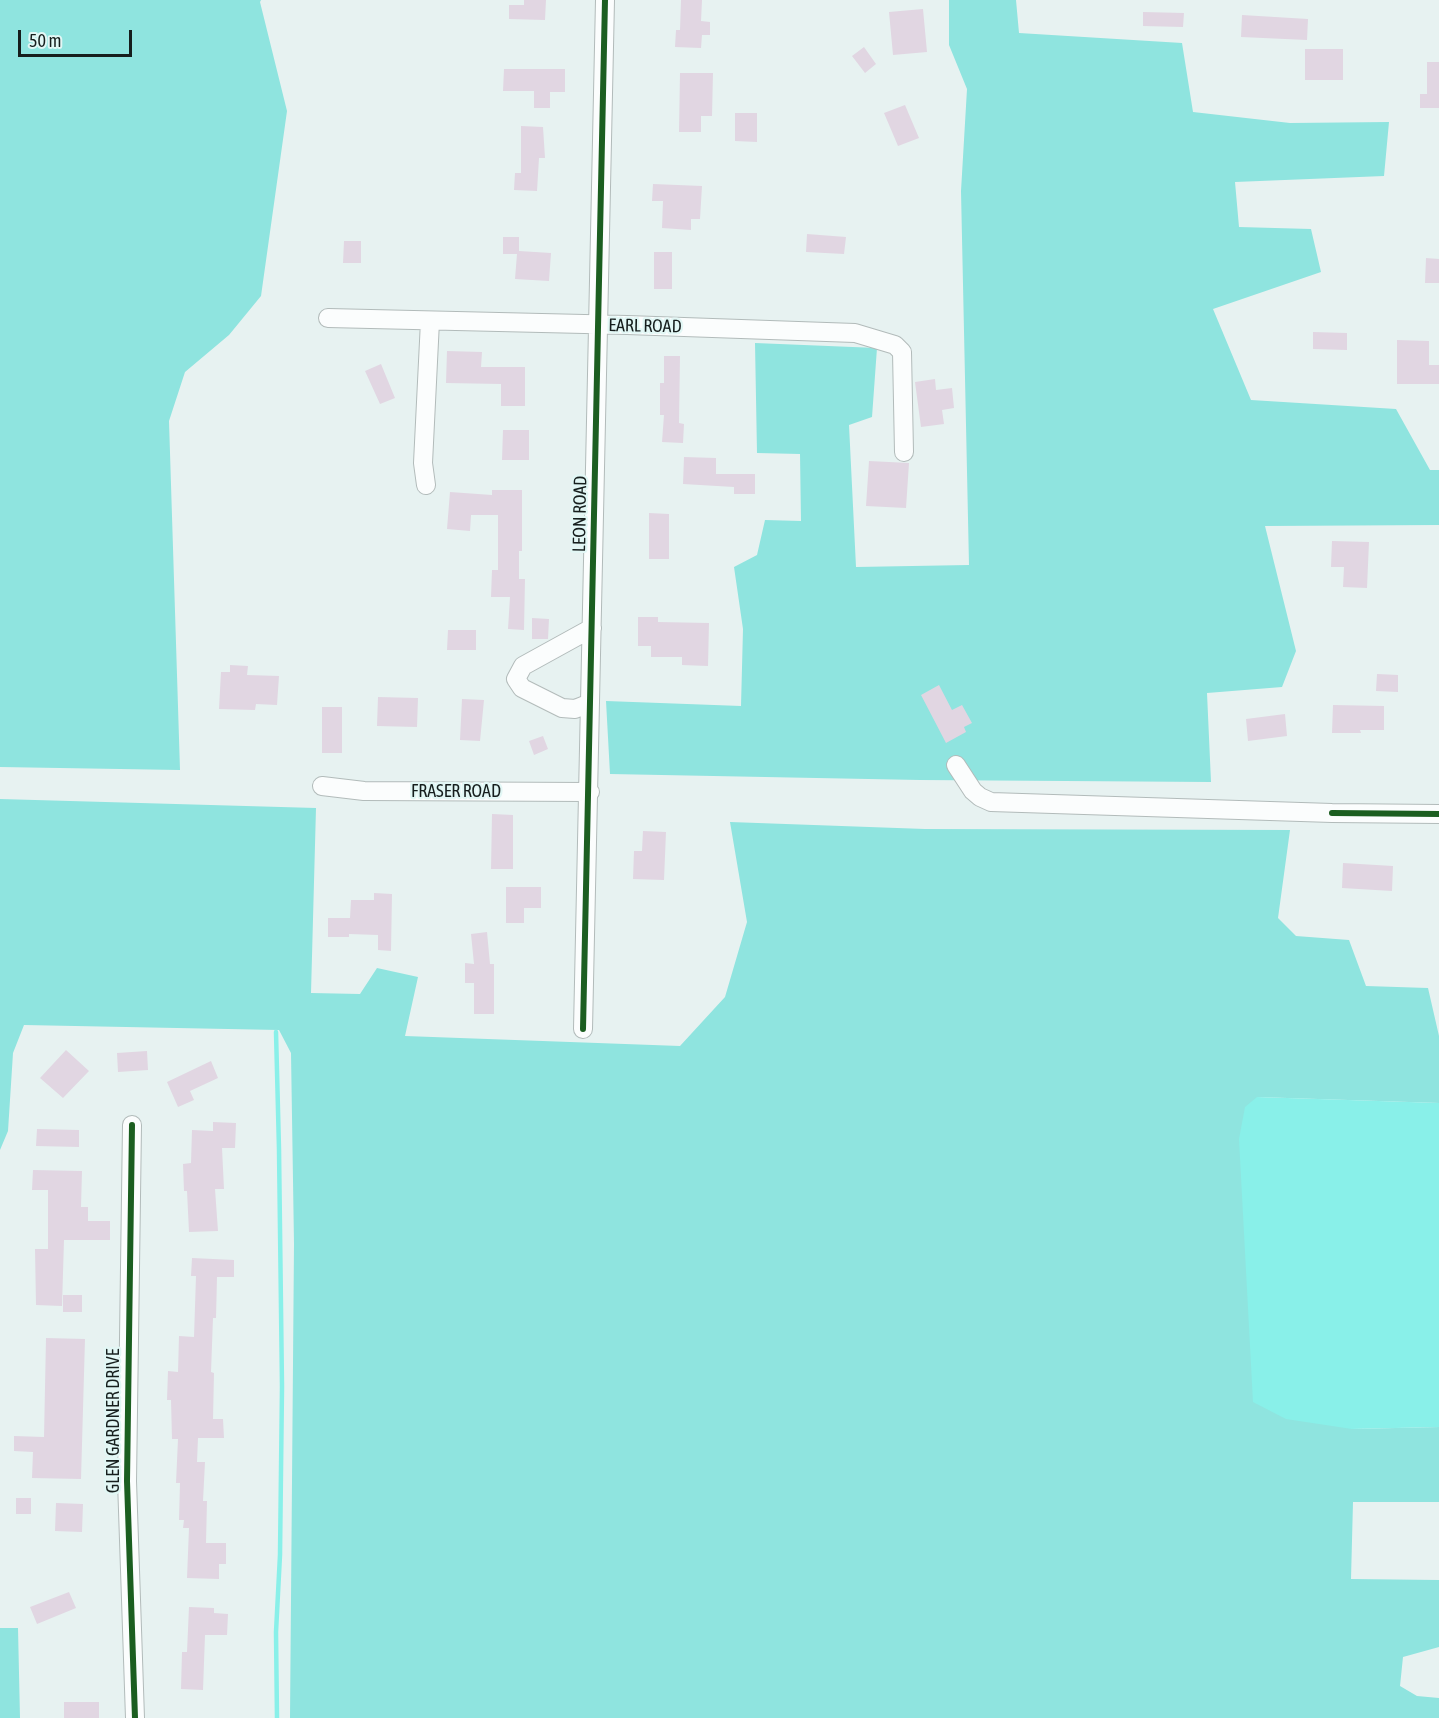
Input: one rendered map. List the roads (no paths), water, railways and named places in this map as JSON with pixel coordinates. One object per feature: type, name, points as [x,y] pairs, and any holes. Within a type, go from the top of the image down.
[{"type":"street","name":"LEON ROAD","points":[[583,1029],[600,325],[605,0]]},
{"type":"street","name":"EARL ROAD","points":[[328,318],[855,333],[895,345],[902,352],[904,452]]},
{"type":"street","points":[[426,485],[423,463],[430,321]]},
{"type":"street","points":[[590,703],[575,709],[562,708],[522,688],[516,679],[523,666],[592,628]]},
{"type":"street","points":[[956,765],[973,791],[991,802],[1332,813],[1439,814]]},
{"type":"street","name":"FRASER ROAD","points":[[322,786],[364,791],[590,792]]},
{"type":"street","name":"GLEN GARDNER DRIVE","points":[[132,1125],[127,1481],[135,1718]]},
{"type":"waterway","points":[[276,1032],[282,1387],[280,1555],[276,1632],[277,1718]]}]
